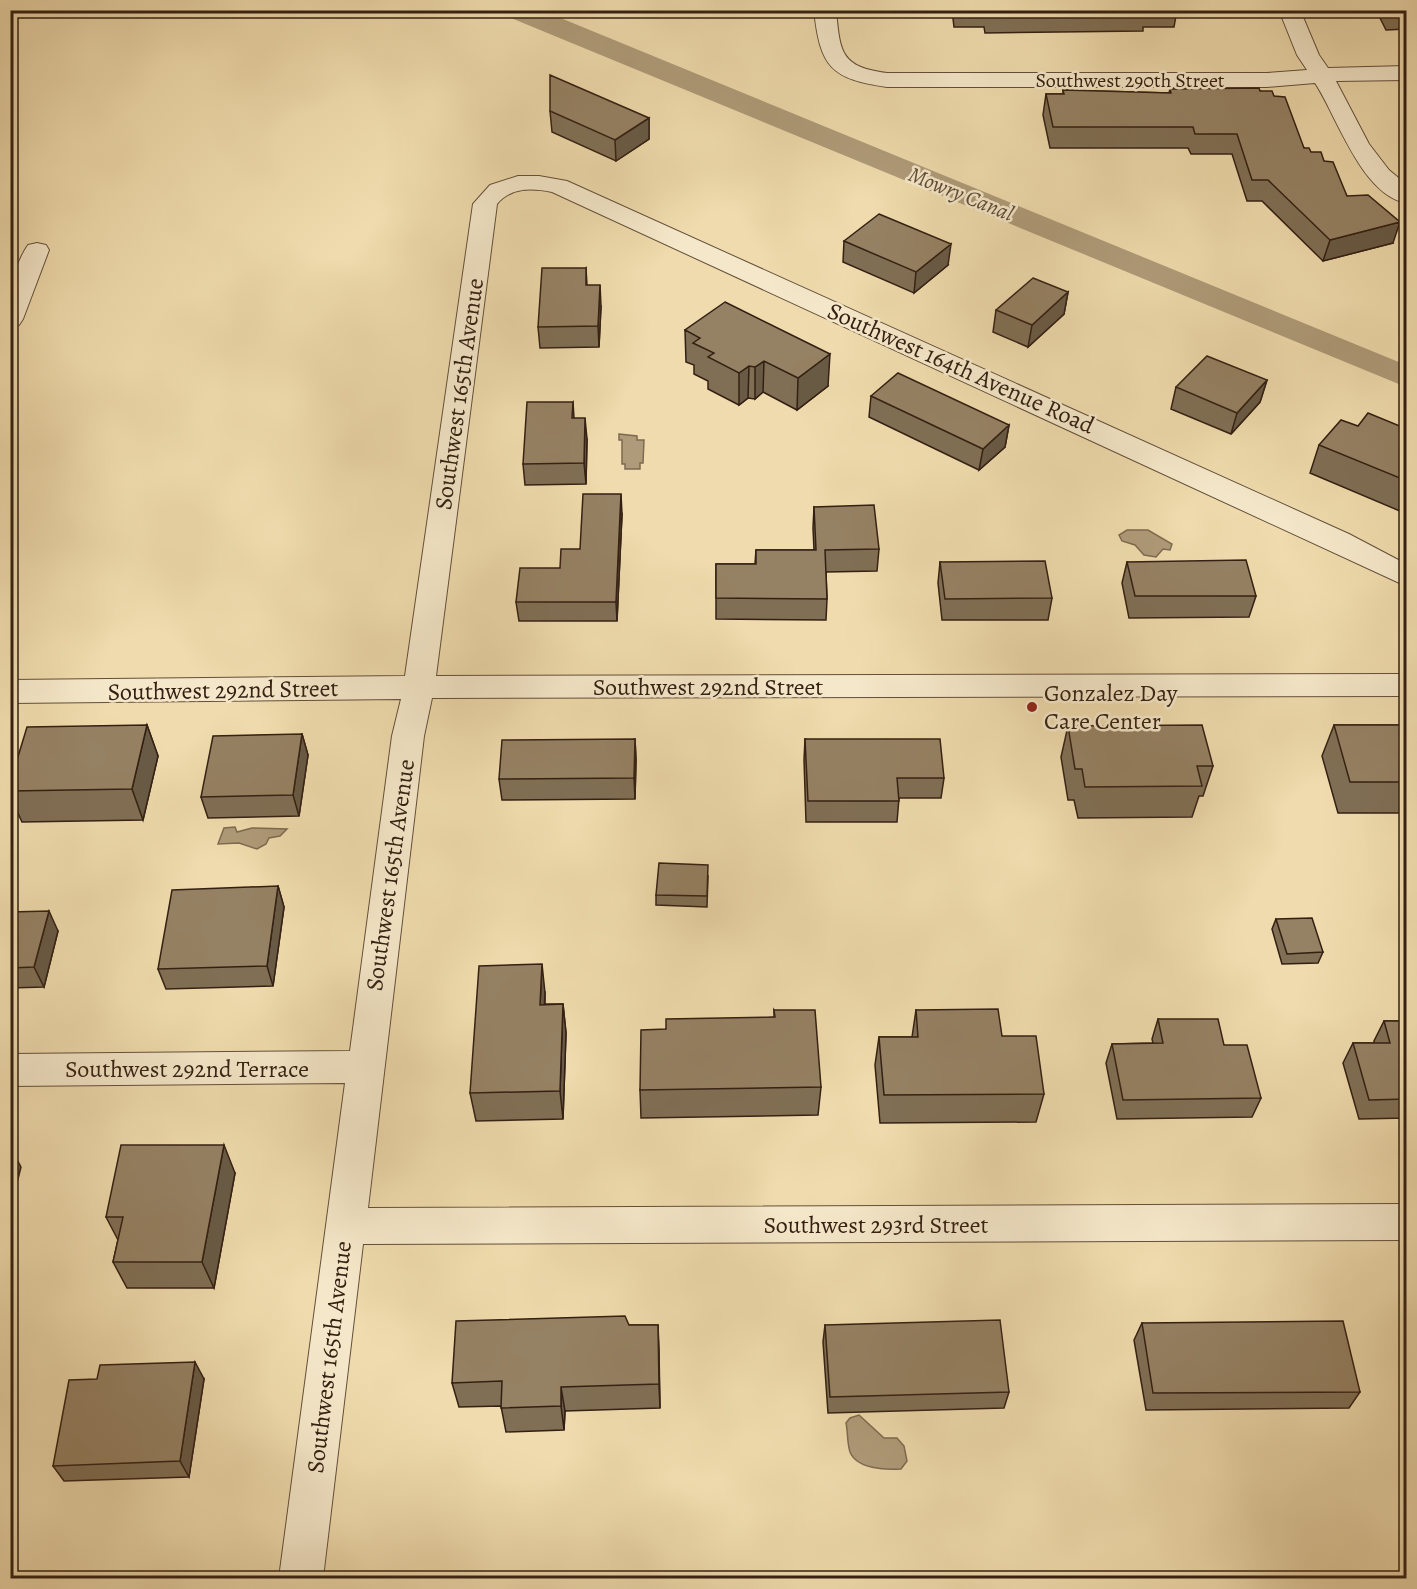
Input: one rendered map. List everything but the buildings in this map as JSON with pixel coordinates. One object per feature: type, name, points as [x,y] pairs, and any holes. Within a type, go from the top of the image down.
[{"type":"street","name":"Southwest 290th Street","points":[[825,10],[829,50],[833,60],[854,74],[904,81],[1267,80],[1322,75],[1407,73]]},
{"type":"street","points":[[1289,10],[1308,55],[1332,91],[1364,155],[1381,175],[1407,196]]},
{"type":"street","name":"Southwest 164th Avenue Road","points":[[508,185],[536,182],[559,186],[1328,536],[1407,576]]},
{"type":"street","name":"Southwest 165th Avenue","points":[[301,1578],[364,1067],[408,736],[419,687],[484,204],[496,191],[508,185]]},
{"type":"street","points":[[10,319],[37,250]]},
{"type":"street","name":"Southwest 292nd Street","points":[[10,692],[419,687],[1407,685]]},
{"type":"street","name":"Southwest 292nd Terrace","points":[[10,1070],[364,1067]]},
{"type":"street","name":"Southwest 293rd Street","points":[[345,1226],[1406,1226]]},
{"type":"shaded area","points":[[619,434],[637,436],[637,440],[644,440],[643,463],[640,463],[640,469],[625,469],[625,464],[622,464],[622,440],[619,440]]},
{"type":"shaded area","points":[[1127,530],[1148,530],[1172,544],[1170,550],[1163,549],[1156,557],[1144,555],[1135,545],[1122,541],[1119,535]]},
{"type":"shaded area","points":[[235,827],[237,832],[252,828],[287,829],[280,836],[269,838],[266,844],[257,849],[239,843],[218,844],[224,828]]},
{"type":"shaded area","points":[[859,1415],[884,1438],[897,1438],[904,1446],[907,1461],[901,1469],[872,1467],[854,1458],[849,1449],[846,1423],[850,1418]]},
{"type":"waterway","name":"Mowry Canal","points":[[516,10],[1406,377]]},
{"type":"place","name":"Gonzalez Day Care Center","points":[[1032,707]]}]
